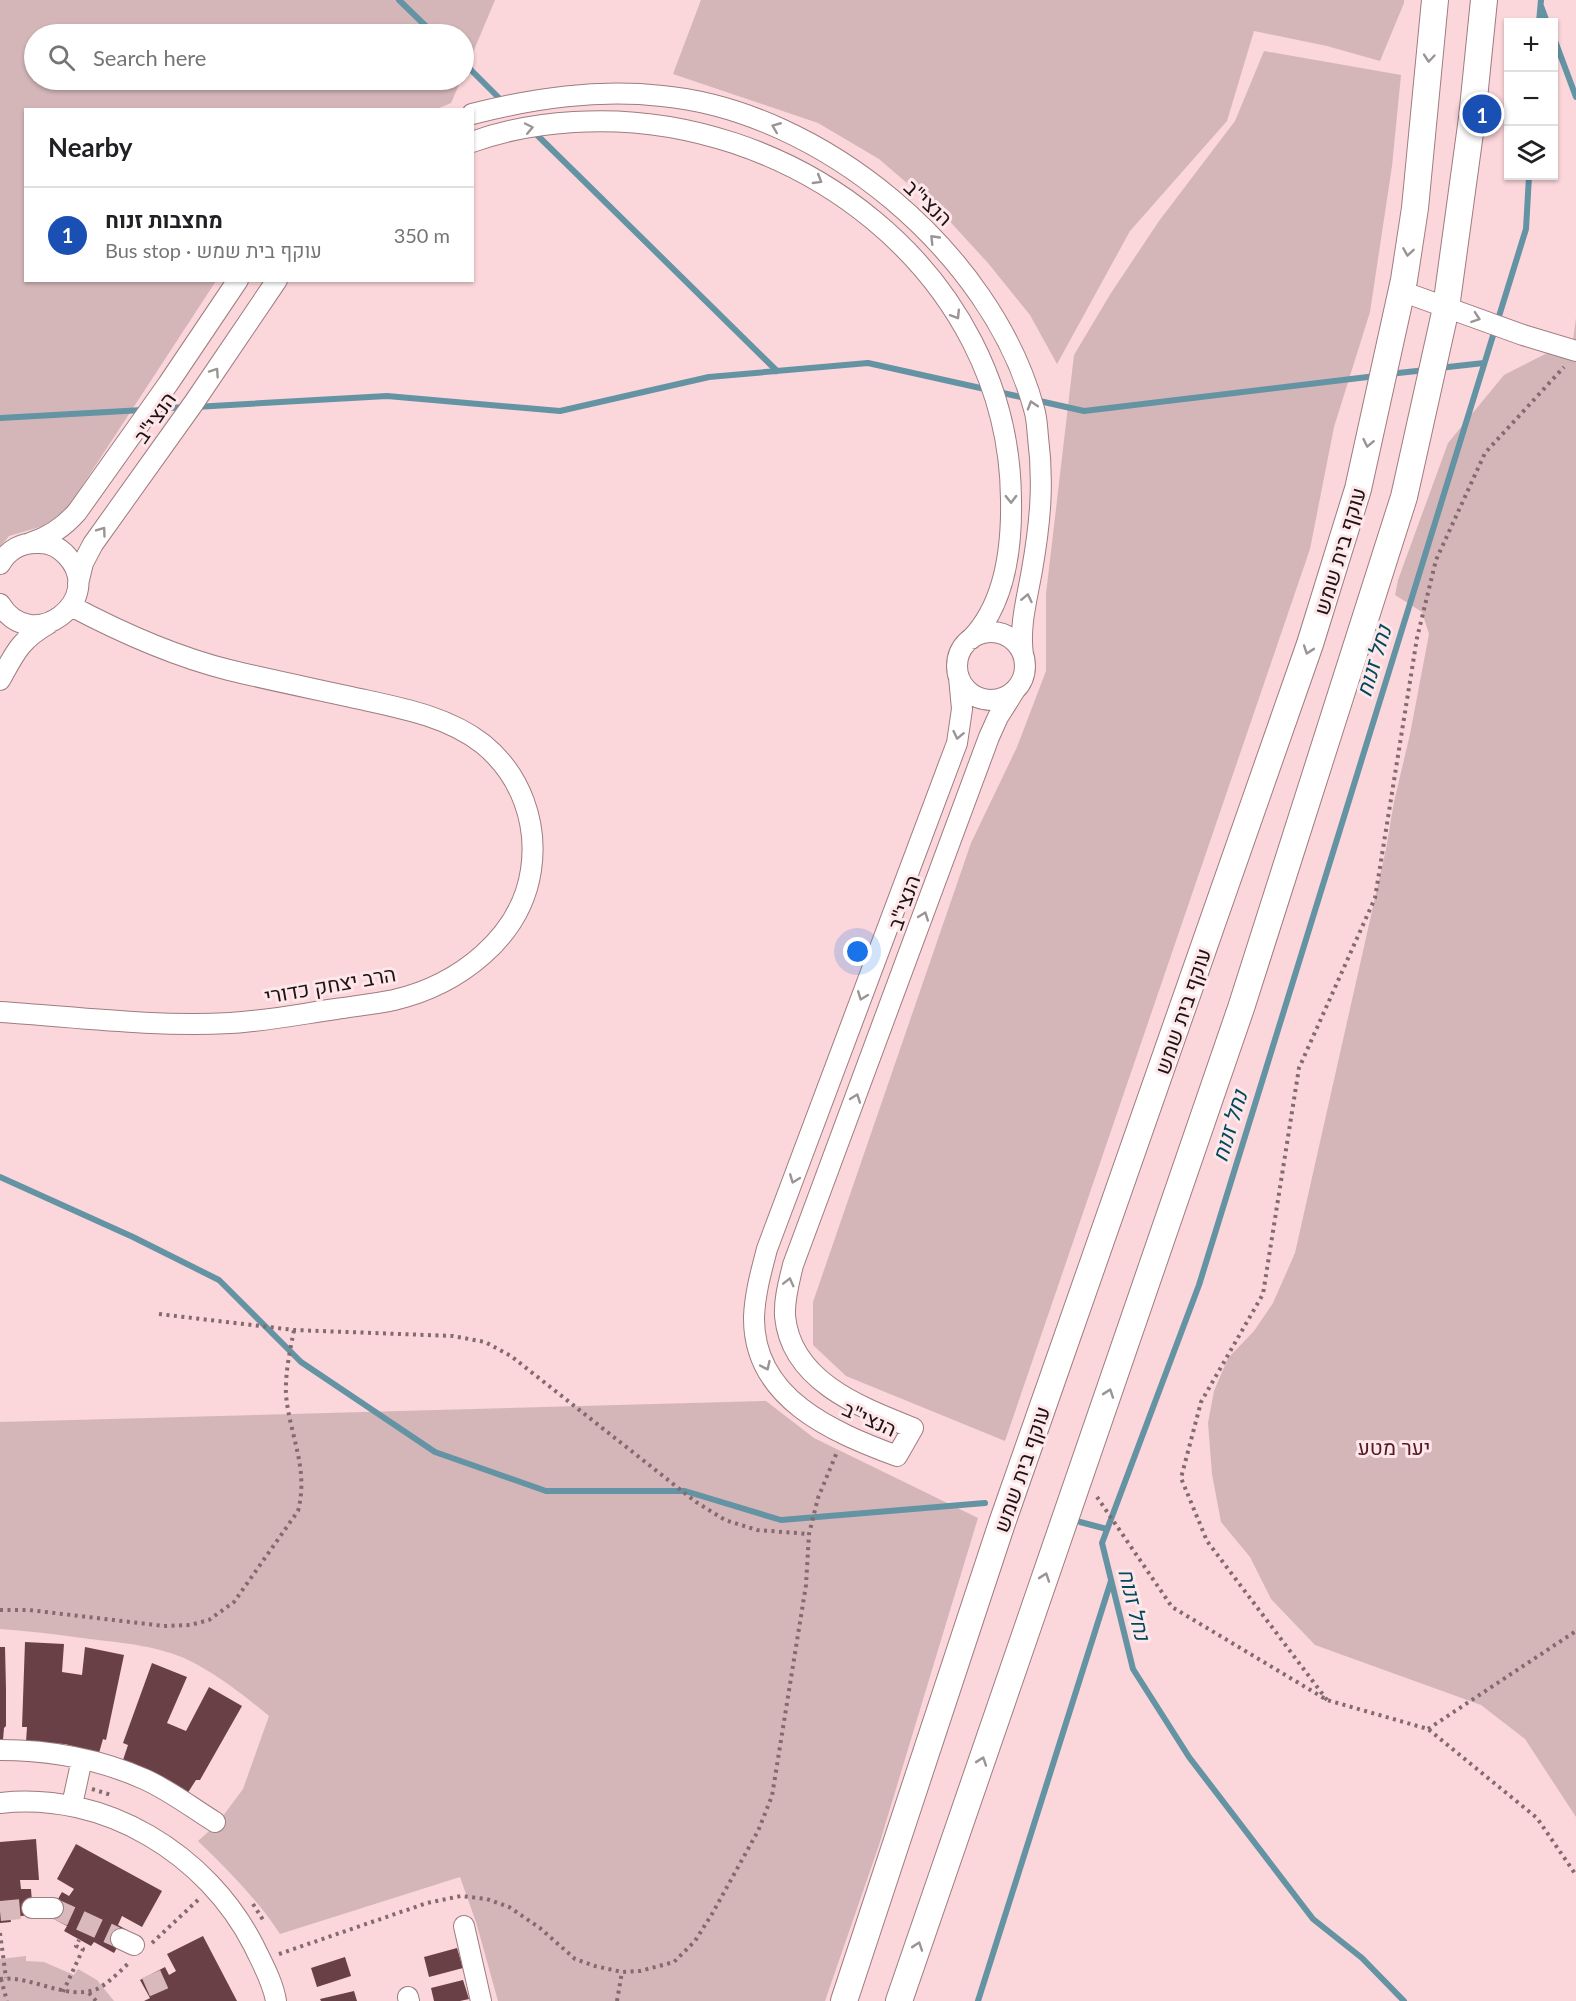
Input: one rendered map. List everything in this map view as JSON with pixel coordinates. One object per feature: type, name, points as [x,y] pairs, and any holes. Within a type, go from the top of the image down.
[{"type":"main road","name":"עוקף בית שמש","points":[[844,2001],[1002,1523],[1310,644],[1358,489],[1401,291],[1415,208],[1435,0]]},
{"type":"main road","points":[[899,2001],[1241,1008],[1404,497],[1446,308],[1472,118],[1485,0]]},
{"type":"street","name":"הנצי\"ב","points":[[474,114],[537,99],[600,93],[664,96],[725,108],[783,130],[858,173],[897,204],[936,240],[971,282],[997,321],[1035,410],[1042,473],[1042,503],[1038,540],[1022,624],[1023,656]]},
{"type":"street","points":[[474,141],[487,136],[546,124],[606,120],[666,125],[725,138],[782,161],[817,179],[853,203],[888,233],[922,267],[952,307],[977,351],[997,399],[1008,453],[1011,510],[1003,580],[986,621],[963,646],[957,666],[959,677],[967,690],[985,699],[1001,698],[1015,690],[1024,672],[1023,656],[1015,642],[1001,634],[985,633],[971,639]]},
{"type":"street","name":"הנצי\"ב","points":[[0,564],[12,550],[41,540],[59,530],[77,512],[237,282]]},
{"type":"street","name":"הנצי\"ב","points":[[71,606],[76,597],[82,563],[93,544],[188,411],[276,282]]},
{"type":"street","points":[[1401,291],[1572,357]]},
{"type":"street","points":[[30,543],[43,543],[61,550],[73,565],[78,584]]},
{"type":"street","points":[[0,604],[12,617],[23,623],[36,625],[50,623]]},
{"type":"street","points":[[0,680],[16,650],[26,638],[61,617],[71,606]]},
{"type":"street","name":"הרב יצחק כדורי","points":[[0,1011],[166,1023],[233,1023],[267,1020],[396,999],[445,982],[484,955],[512,923],[529,887],[535,848],[529,811],[512,775],[483,744],[442,720],[390,705],[251,675],[188,658],[135,638],[71,606]]},
{"type":"street","name":"הנצי\"ב","points":[[959,677],[962,709],[957,743],[767,1249],[757,1286],[754,1318],[758,1345],[766,1369],[780,1389],[798,1406],[844,1435],[897,1456],[913,1428],[840,1394],[807,1368],[795,1352],[788,1334],[785,1314],[787,1291],[793,1265],[989,737],[998,717],[1015,690]]},
{"type":"street","points":[[0,1750],[46,1752],[82,1759],[144,1779],[215,1822]]},
{"type":"street","points":[[72,1805],[82,1759]]},
{"type":"street","points":[[0,1803],[43,1801],[72,1805],[120,1820],[151,1837],[183,1859],[212,1887],[242,1923],[261,1960],[276,2001]]},
{"type":"street","points":[[32,1908],[53,1908]]},
{"type":"street","points":[[464,1926],[482,2001]]},
{"type":"path","points":[[1327,1700],[1207,1541],[1181,1478],[1201,1402],[1263,1294],[1299,1068],[1375,898],[1422,612],[1436,560],[1485,453],[1572,357]]},
{"type":"path","points":[[159,1314],[294,1330],[453,1335],[485,1342],[511,1356],[696,1503],[725,1520],[757,1530],[809,1534]]},
{"type":"path","points":[[0,1610],[29,1610],[164,1626],[190,1625],[209,1620],[234,1602],[298,1511],[302,1494],[299,1452],[291,1426],[286,1394],[286,1368],[294,1330]]},
{"type":"path","points":[[261,1960],[427,1903],[461,1896],[487,1899],[509,1907],[540,1928],[575,1959],[622,1972],[640,1971],[674,1962],[695,1941],[712,1914],[758,1831],[772,1796],[806,1585],[809,1534],[818,1498],[844,1435]]},
{"type":"path","points":[[1081,1474],[1172,1607],[1327,1700],[1428,1729],[1537,1818],[1576,1875]]},
{"type":"path","points":[[1428,1729],[1576,1631]]},
{"type":"path","points":[[192,1892],[206,1907]]},
{"type":"path","points":[[0,1933],[2,1979],[7,2001]]},
{"type":"path","points":[[63,1992],[83,1949],[76,1946],[79,1940]]},
{"type":"path","points":[[617,2001],[622,1972]]},
{"type":"path","points":[[2,1979],[26,1981],[72,1994],[89,1993],[98,1989]]},
{"type":"path","points":[[89,1993],[96,2001]]},
{"type":"green space","points":[[0,0],[495,0],[474,50],[474,24],[24,24],[24,90],[457,90],[451,103],[439,108],[24,108],[24,282],[215,282],[67,509],[43,526],[9,536],[0,547]]},
{"type":"green space","points":[[701,0],[1404,0],[1404,3],[1380,61],[1327,46],[1254,31],[1227,121],[1130,231],[1057,364],[1030,315],[988,263],[943,214],[879,159],[818,123],[673,74]]},
{"type":"green space","points":[[1264,51],[1401,75],[1392,166],[1370,312],[1334,427],[1310,549],[1005,1441],[846,1376],[813,1345],[813,1302],[971,843],[1017,747],[1046,671],[1046,594],[1074,355],[1111,293],[1159,221],[1235,121]]},
{"type":"green space","name":"יער מטע","points":[[1576,318],[1576,1817],[1525,1739],[1481,1705],[1315,1645],[1271,1599],[1250,1557],[1221,1522],[1212,1474],[1208,1423],[1214,1391],[1228,1358],[1254,1331],[1273,1303],[1295,1253],[1386,849],[1429,634],[1422,612],[1395,595],[1398,580],[1448,443],[1504,375],[1573,340]]},
{"type":"green space","points":[[766,1401],[814,1438],[978,1518],[879,1845],[825,2001],[498,2001],[476,1922],[460,1877],[280,1934],[252,1897],[198,1841],[217,1824],[243,1789],[269,1716],[216,1676],[185,1658],[171,1653],[127,1643],[0,1629],[0,1422]]},
{"type":"green space","points":[[26,1956],[26,1961],[44,1962],[74,1975],[78,1969],[97,1980],[114,2001],[0,2001],[0,1959]]},
{"type":"building","points":[[25,1642],[64,1644],[62,1672],[82,1675],[85,1647],[124,1655],[106,1740],[103,1739],[99,1753],[65,1744],[26,1742],[27,1727],[22,1727]]},
{"type":"building","points":[[0,1647],[5,1647],[6,1726],[3,1740],[0,1740]]},
{"type":"building","points":[[152,1663],[187,1677],[167,1723],[186,1731],[209,1687],[242,1706],[200,1780],[196,1780],[187,1794],[165,1778],[123,1760],[128,1745],[123,1743]]},
{"type":"building","points":[[36,1839],[39,1880],[20,1880],[21,1889],[31,1889],[33,1915],[10,1917],[11,1922],[0,1923],[0,1842]]},
{"type":"building","points":[[76,1844],[162,1891],[142,1927],[122,1916],[118,1925],[127,1930],[114,1953],[94,1942],[91,1946],[64,1931],[67,1926],[48,1916],[62,1892],[69,1896],[74,1889],[57,1879]]},
{"type":"building","points":[[203,1936],[237,2001],[144,2001],[150,1998],[140,1980],[165,1967],[169,1975],[176,1971],[167,1954]]},
{"type":"building","points":[[457,1948],[463,1968],[429,1977],[424,1957]]},
{"type":"building","points":[[345,1957],[351,1976],[317,1987],[311,1968]]},
{"type":"building","points":[[463,1980],[469,1999],[434,2001],[431,1988]]},
{"type":"building","points":[[354,1991],[357,2001],[321,2001],[320,1999]]},
{"type":"waterway","points":[[399,0],[424,24]]},
{"type":"waterway","name":"נחל זנוח","points":[[1539,18],[1541,0]]},
{"type":"waterway","points":[[1541,6],[1546,18]]},
{"type":"waterway","points":[[1558,49],[1576,97]]},
{"type":"waterway","points":[[474,73],[504,103]]},
{"type":"waterway","points":[[533,131],[777,371]]},
{"type":"waterway","name":"נחל זנוח","points":[[1404,2001],[1362,1958],[1313,1919],[1189,1757],[1133,1669],[1102,1543],[1199,1285],[1526,229],[1529,180]]},
{"type":"waterway","points":[[195,407],[387,396],[560,411],[709,377],[868,363],[1025,398]]},
{"type":"waterway","points":[[1439,368],[1484,363]]},
{"type":"waterway","points":[[1389,374],[1426,370]]},
{"type":"waterway","points":[[1035,400],[1084,411],[1376,376]]},
{"type":"waterway","points":[[156,409],[185,407]]},
{"type":"waterway","points":[[0,418],[143,410]]},
{"type":"waterway","points":[[0,1177],[133,1237],[219,1280],[301,1362],[435,1452],[546,1491],[685,1491],[781,1520],[985,1503]]},
{"type":"waterway","points":[[1080,1522],[1107,1529]]},
{"type":"waterway","points":[[978,2001],[1111,1581]]},
{"type":"tunnel","points":[[0,1911],[32,1908]]},
{"type":"tunnel","points":[[53,1908],[121,1939]]},
{"type":"tunnel","points":[[151,1974],[163,2001]]},
{"type":"place","name":"מחצבות זנוח","points":[[1482,114]]}]
